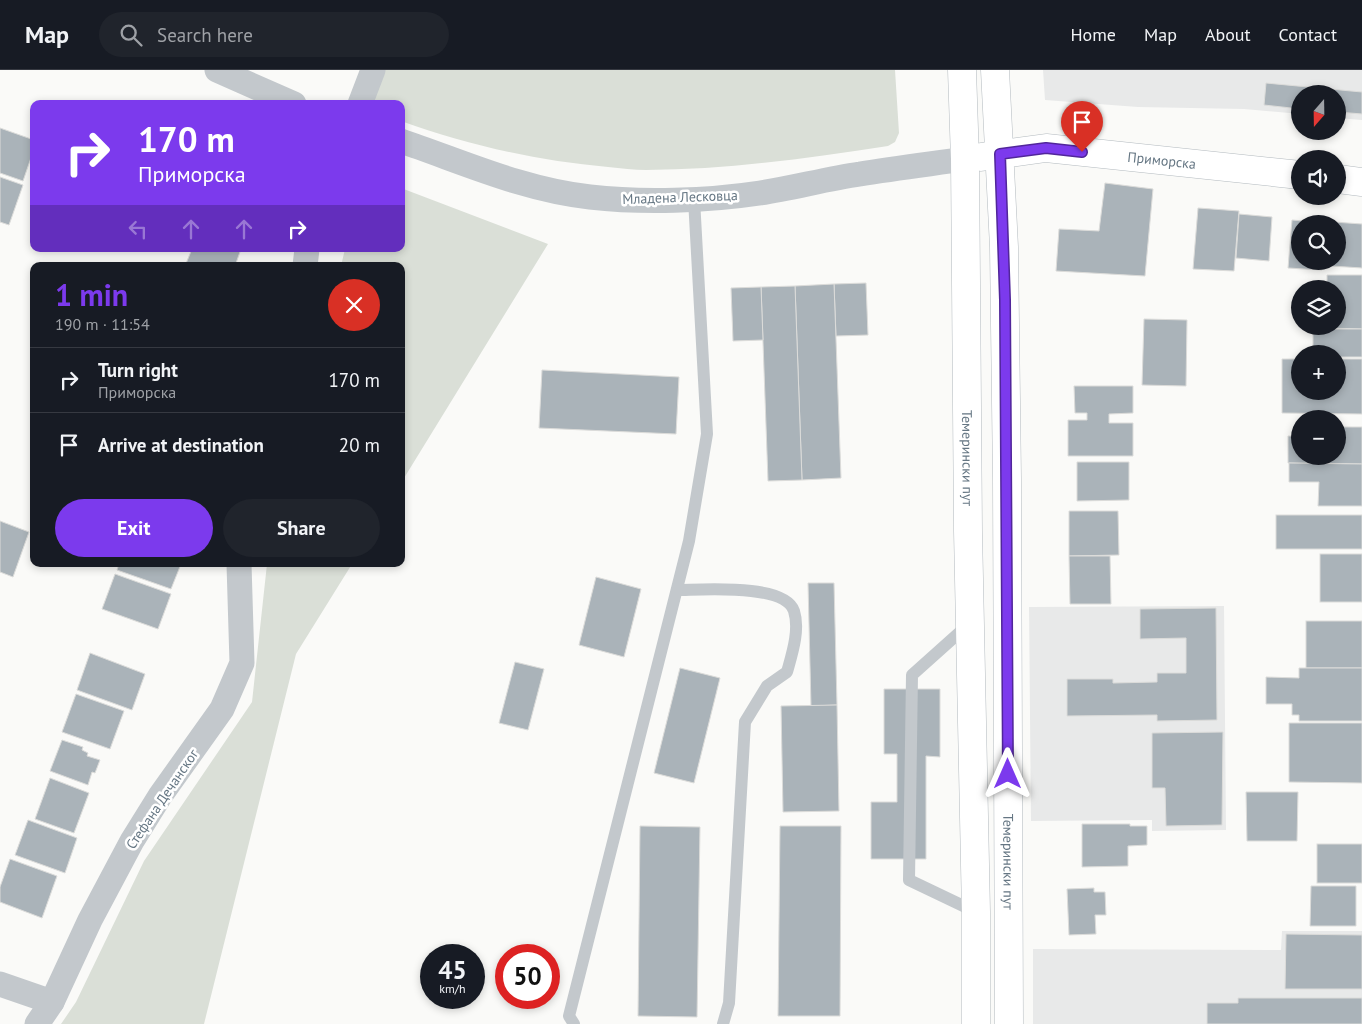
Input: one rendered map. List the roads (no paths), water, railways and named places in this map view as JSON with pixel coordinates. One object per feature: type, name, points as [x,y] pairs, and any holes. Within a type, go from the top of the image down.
[{"type":"main road","name":"Темерински пут","points":[[962,70],[965,159],[968,531],[976,912],[976,1024]]},
{"type":"main road","name":"Темерински пут","points":[[995,70],[1004,247],[1009,1024]]},
{"type":"main road","name":"Приморска","points":[[965,159],[1046,148],[1291,174]]},
{"type":"main road","points":[[1346,180],[1362,182]]},
{"type":"street","points":[[218,70],[285,100]]},
{"type":"street","points":[[362,100],[373,70]]},
{"type":"street","name":"Младена Лесковца","points":[[405,142],[469,166],[538,187],[588,197],[643,201],[694,199],[758,193],[861,173],[965,159]]},
{"type":"street","name":"Стефана Дечанског","points":[[37,1024],[52,1002],[90,920],[132,841],[160,796],[222,710],[242,663],[239,567]]},
{"type":"street","points":[[0,984],[52,1002]]},
{"type":"lane","points":[[574,1024],[569,1016],[689,541],[707,434],[694,199]]},
{"type":"lane","points":[[676,590],[761,591],[787,600],[794,610],[796,638],[787,672],[767,686],[745,722],[729,1003],[723,1024]]},
{"type":"lane","points":[[971,622],[912,674],[908,880],[976,912]]}]
